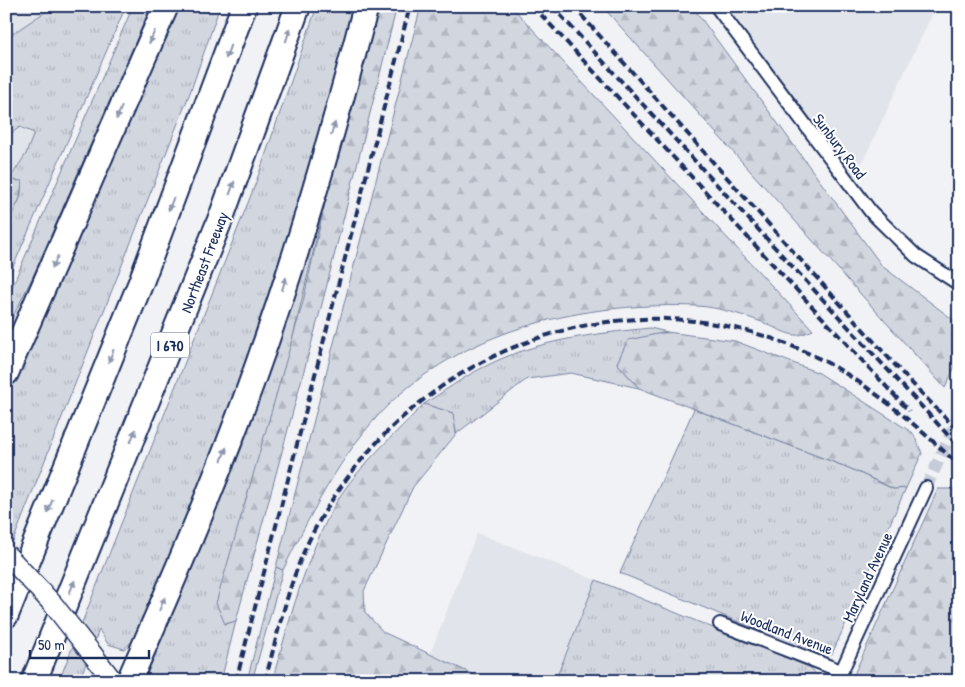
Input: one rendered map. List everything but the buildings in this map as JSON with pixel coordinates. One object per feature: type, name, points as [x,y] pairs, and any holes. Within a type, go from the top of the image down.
[{"type":"highway","points":[[6,373],[166,6]]},
{"type":"highway","points":[[6,616],[141,282],[244,6]]},
{"type":"highway","name":"Northeast Freeway","points":[[34,681],[222,215],[298,6]]},
{"type":"highway","points":[[129,681],[210,492],[269,330],[307,216],[366,6]]},
{"type":"main road","points":[[6,554],[52,603],[113,681]]},
{"type":"street","name":"Sunbury Road","points":[[716,6],[871,212],[916,256],[959,284]]},
{"type":"street","name":"Maryland Avenue","points":[[839,676],[926,488]]},
{"type":"street","name":"Woodland Avenue","points":[[720,624],[839,676]]},
{"type":"shaded area","points":[[6,6],[54,6],[6,38]]},
{"type":"shaded area","points":[[725,6],[936,6],[854,180]]},
{"type":"shaded area","points":[[20,126],[34,133],[26,154],[6,184],[6,137]]},
{"type":"shaded area","points":[[477,533],[596,580],[555,681],[487,681],[430,654]]},
{"type":"green space","points":[[54,6],[126,6],[6,283],[6,227],[20,198],[22,182],[9,180],[26,154],[34,133],[20,127],[6,137],[6,38]]},
{"type":"green space","points":[[133,6],[151,6],[34,274],[6,331],[6,301]]},
{"type":"green space","points":[[174,6],[220,6],[191,90],[6,559],[6,391]]},
{"type":"green space","points":[[317,6],[356,6],[291,230],[237,388],[138,636],[124,649],[108,644],[99,630],[79,681],[59,681],[255,185]]},
{"type":"green space","points":[[375,6],[397,6],[321,308],[236,621],[225,624],[216,603],[303,302],[329,185]]},
{"type":"green space","points":[[421,6],[511,6],[813,330],[795,335],[723,310],[697,306],[618,308],[540,322],[502,334],[466,350],[432,370],[400,394],[364,432],[333,476],[283,570],[276,567]]},
{"type":"green space","points":[[602,6],[692,6],[882,266],[959,324],[959,358],[945,388]]},
{"type":"green space","points":[[9,180],[22,181],[20,198],[6,227],[6,184]]},
{"type":"green space","points":[[329,185],[225,624],[236,621],[221,681],[146,681],[151,656],[240,450]]},
{"type":"green space","points":[[650,328],[667,332],[628,341],[617,363],[639,388],[571,373],[527,379],[456,434],[453,413],[424,404],[475,372],[502,358],[522,351],[585,336]]},
{"type":"green space","points":[[667,332],[735,341],[819,373],[913,433],[922,453],[906,488],[894,489],[849,468],[639,388],[617,363],[628,340]]},
{"type":"green space","points":[[424,404],[453,413],[456,434],[413,487],[364,591],[365,612],[383,632],[487,681],[272,681],[307,566],[337,501],[355,476]]},
{"type":"green space","points":[[694,409],[849,468],[893,489],[906,488],[832,654],[821,656],[620,573]]},
{"type":"green space","points":[[938,489],[959,489],[959,681],[851,681]]},
{"type":"green space","points":[[276,567],[283,570],[252,681],[247,681]]},
{"type":"green space","points":[[596,580],[811,668],[821,680],[555,681]]},
{"type":"tunnel","points":[[926,488],[959,416]]},
{"type":"railway","points":[[236,681],[410,6]]},
{"type":"railway","points":[[533,6],[909,411]]},
{"type":"railway","points":[[552,6],[959,447]]},
{"type":"railway","points":[[573,6],[904,375],[959,432]]},
{"type":"railway","points":[[265,681],[286,602],[307,545],[316,527],[357,465],[408,413],[465,371],[529,341],[597,323],[668,319],[739,329],[810,354],[851,377],[906,418],[959,465]]}]
